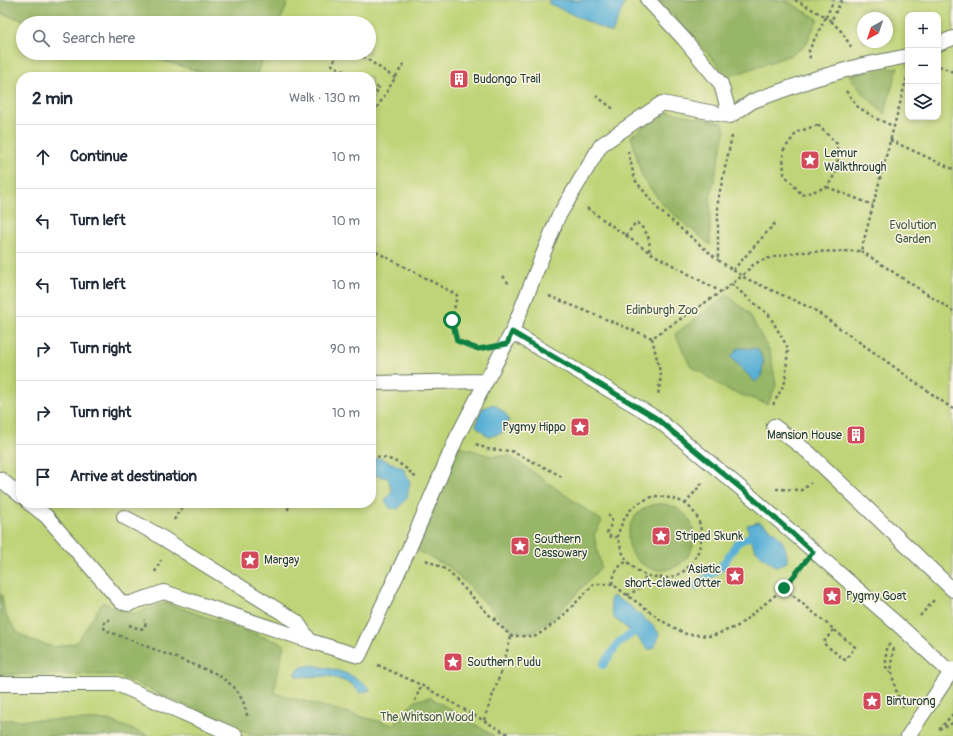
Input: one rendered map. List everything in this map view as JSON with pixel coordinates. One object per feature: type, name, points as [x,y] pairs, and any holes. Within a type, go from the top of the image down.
[{"type":"lane","points":[[648,0],[684,39],[721,84],[730,116]]},
{"type":"lane","points":[[941,43],[953,38]]},
{"type":"lane","points":[[36,508],[46,516],[121,602],[128,604],[164,592],[359,656],[408,551],[457,437],[510,338],[558,217],[601,145],[662,103],[730,116],[753,101],[834,72],[905,57]]},
{"type":"lane","points":[[510,338],[656,418],[755,500],[813,552],[952,670],[908,736]]},
{"type":"lane","points":[[376,383],[486,381]]},
{"type":"lane","points":[[774,426],[808,452],[953,590]]},
{"type":"lane","points":[[0,478],[16,492]]},
{"type":"lane","points":[[124,517],[153,532],[297,622],[310,641]]},
{"type":"lane","points":[[0,684],[117,684],[236,736]]},
{"type":"path","points":[[796,0],[831,21],[841,31],[863,65]]},
{"type":"path","points":[[809,50],[834,0]]},
{"type":"path","points":[[831,21],[842,0]]},
{"type":"path","points":[[334,60],[332,65],[346,72]]},
{"type":"path","points":[[368,60],[394,78]]},
{"type":"path","points":[[376,109],[404,63]]},
{"type":"path","points":[[941,67],[953,72]]},
{"type":"path","points":[[834,72],[841,85],[858,107],[876,119],[893,126]]},
{"type":"path","points":[[861,251],[905,83]]},
{"type":"path","points":[[718,260],[718,200],[732,136],[730,116]]},
{"type":"path","points":[[828,187],[838,169],[837,144],[818,125],[797,132],[783,151],[784,174],[802,195],[828,187],[873,205]]},
{"type":"path","points":[[623,131],[636,180],[659,210],[718,260],[742,276],[813,309],[953,409]]},
{"type":"path","points":[[890,140],[953,169]]},
{"type":"path","points":[[570,196],[649,252],[721,292]]},
{"type":"path","points":[[733,270],[777,221]]},
{"type":"path","points":[[626,236],[636,222],[643,227],[648,234],[650,243],[649,252]]},
{"type":"path","points":[[652,338],[721,292],[742,276],[754,264],[765,259],[798,252],[861,251],[953,311]]},
{"type":"path","points":[[376,252],[457,295],[452,320],[457,341],[478,349],[510,338]]},
{"type":"path","points":[[731,284],[768,315],[788,348],[785,382],[772,407],[774,426]]},
{"type":"path","points":[[530,288],[652,338]]},
{"type":"path","points":[[652,338],[661,376],[656,418]]},
{"type":"path","points":[[498,450],[512,451],[563,478]]},
{"type":"path","points":[[376,456],[386,457],[407,469],[432,496]]},
{"type":"path","points":[[685,504],[715,467]]},
{"type":"path","points":[[755,500],[771,490],[802,490],[827,470]]},
{"type":"path","points":[[655,496],[669,497],[685,504],[696,515],[701,531],[701,547],[694,562],[682,572],[666,578],[646,575],[636,570],[625,557],[617,537],[628,512],[641,500],[655,496]]},
{"type":"path","points":[[608,515],[612,518],[612,523],[607,533],[611,537],[617,537]]},
{"type":"path","points":[[408,551],[447,570],[511,636],[536,636],[558,621],[594,584],[612,584],[664,622],[686,634],[712,636],[738,626],[784,588],[813,552]]},
{"type":"path","points":[[612,584],[616,571],[623,563],[628,561]]},
{"type":"path","points":[[627,595],[642,585],[646,575]]},
{"type":"path","points":[[784,588],[834,629],[855,647],[844,660],[823,643],[834,629]]},
{"type":"path","points":[[892,676],[886,667],[886,647],[936,598]]},
{"type":"path","points":[[126,624],[140,629],[144,628],[146,623],[144,619],[130,614],[128,604]]},
{"type":"path","points":[[494,620],[498,616]]},
{"type":"path","points":[[112,619],[106,620],[103,625],[105,630],[217,674],[234,686],[243,701],[248,719],[248,725]]},
{"type":"path","points":[[484,720],[504,666],[511,636]]},
{"type":"path","points":[[359,656],[421,685],[511,736]]},
{"type":"path","points":[[415,701],[421,685]]},
{"type":"path","points":[[939,729],[953,723]]},
{"type":"green space","points":[[0,0],[289,0],[282,16],[16,16],[16,18],[0,13]]},
{"type":"green space","name":"Edinburgh Zoo","points":[[289,0],[953,0],[953,736],[0,736],[0,13],[16,18],[16,60],[161,60],[202,72],[16,72],[16,508],[376,508],[376,72],[257,72],[263,60],[376,60],[376,16],[282,16]]},
{"type":"green space","points":[[655,0],[785,0],[818,19],[804,47],[791,55],[728,77],[688,31]]},
{"type":"green space","points":[[161,60],[263,60],[257,72],[202,72]]},
{"type":"green space","points":[[898,67],[884,114],[859,89],[849,75]]},
{"type":"green space","points":[[666,111],[723,123],[725,132],[710,199],[710,245],[664,206],[642,177],[631,136]]},
{"type":"green space","points":[[727,295],[748,312],[770,352],[776,385],[768,404],[727,390],[690,365],[675,334]],"holes":[[[757,349],[763,361],[762,375],[755,382],[744,369]]]},
{"type":"green space","points":[[459,446],[490,456],[510,456],[602,521],[594,535],[601,567],[556,616],[533,632],[513,631],[449,567],[416,550]]},
{"type":"green space","points":[[661,504],[673,507],[684,514],[691,525],[694,537],[691,549],[684,560],[673,567],[661,570],[649,567],[638,560],[631,549],[628,537],[631,525],[638,514],[649,507]]},
{"type":"green space","name":"The Whitson Wood","points":[[0,594],[2,595],[5,614],[17,632],[35,642],[54,647],[76,643],[103,602],[119,610],[133,614],[166,603],[284,644],[274,693],[393,725],[415,701],[430,697],[494,736],[255,736],[116,675],[0,674]]},
{"type":"green space","points":[[0,720],[108,720],[149,736],[0,736]]},
{"type":"water","points":[[551,0],[626,0],[612,33],[548,3]]},
{"type":"water","points":[[738,348],[758,349],[763,361],[762,375],[755,382],[731,357]]},
{"type":"water","points":[[494,404],[504,412],[509,419],[504,432],[489,437],[476,426],[478,417],[483,408]]},
{"type":"water","points":[[376,458],[380,458],[403,468],[410,482],[407,498],[398,509],[390,508],[385,501],[392,491],[388,478],[376,475]]},
{"type":"water","points":[[759,522],[771,529],[780,538],[787,555],[787,562],[777,567],[764,558],[753,546],[747,525]]},
{"type":"water","points":[[613,596],[630,606],[659,633],[658,640],[653,649],[648,649],[633,633],[614,618],[610,600]]},
{"type":"water","points":[[312,665],[351,675],[371,690],[360,693],[350,683],[329,676],[297,677],[295,673],[302,667]]},
{"type":"waterway","points":[[696,586],[722,566],[737,543],[749,537]]},
{"type":"waterway","points":[[603,665],[619,642],[633,633]]},
{"type":"place","name":"Budongo Trail","points":[[459,79]]},
{"type":"place","name":"Lemur Walkthrough","points":[[810,160]]},
{"type":"place","name":"Pygmy Hippo","points":[[580,427]]},
{"type":"place","name":"Mansion House","points":[[856,435]]},
{"type":"place","name":"Striped Skunk","points":[[661,536]]},
{"type":"place","name":"Southern Cassowary","points":[[520,546]]},
{"type":"place","name":"Margay","points":[[250,560]]},
{"type":"place","name":"Asiatic short-clawed Otter","points":[[735,576]]},
{"type":"place","name":"Pygmy Goat","points":[[832,596]]},
{"type":"place","name":"Southern Pudu","points":[[453,662]]},
{"type":"place","name":"Binturong","points":[[872,701]]},
{"type":"route","points":[[452,320],[457,341],[478,349],[507,344],[512,332],[656,418],[755,500],[813,552],[784,588]]},
{"type":"park label","name":"Evolution Garden","points":[[913,232]]}]
